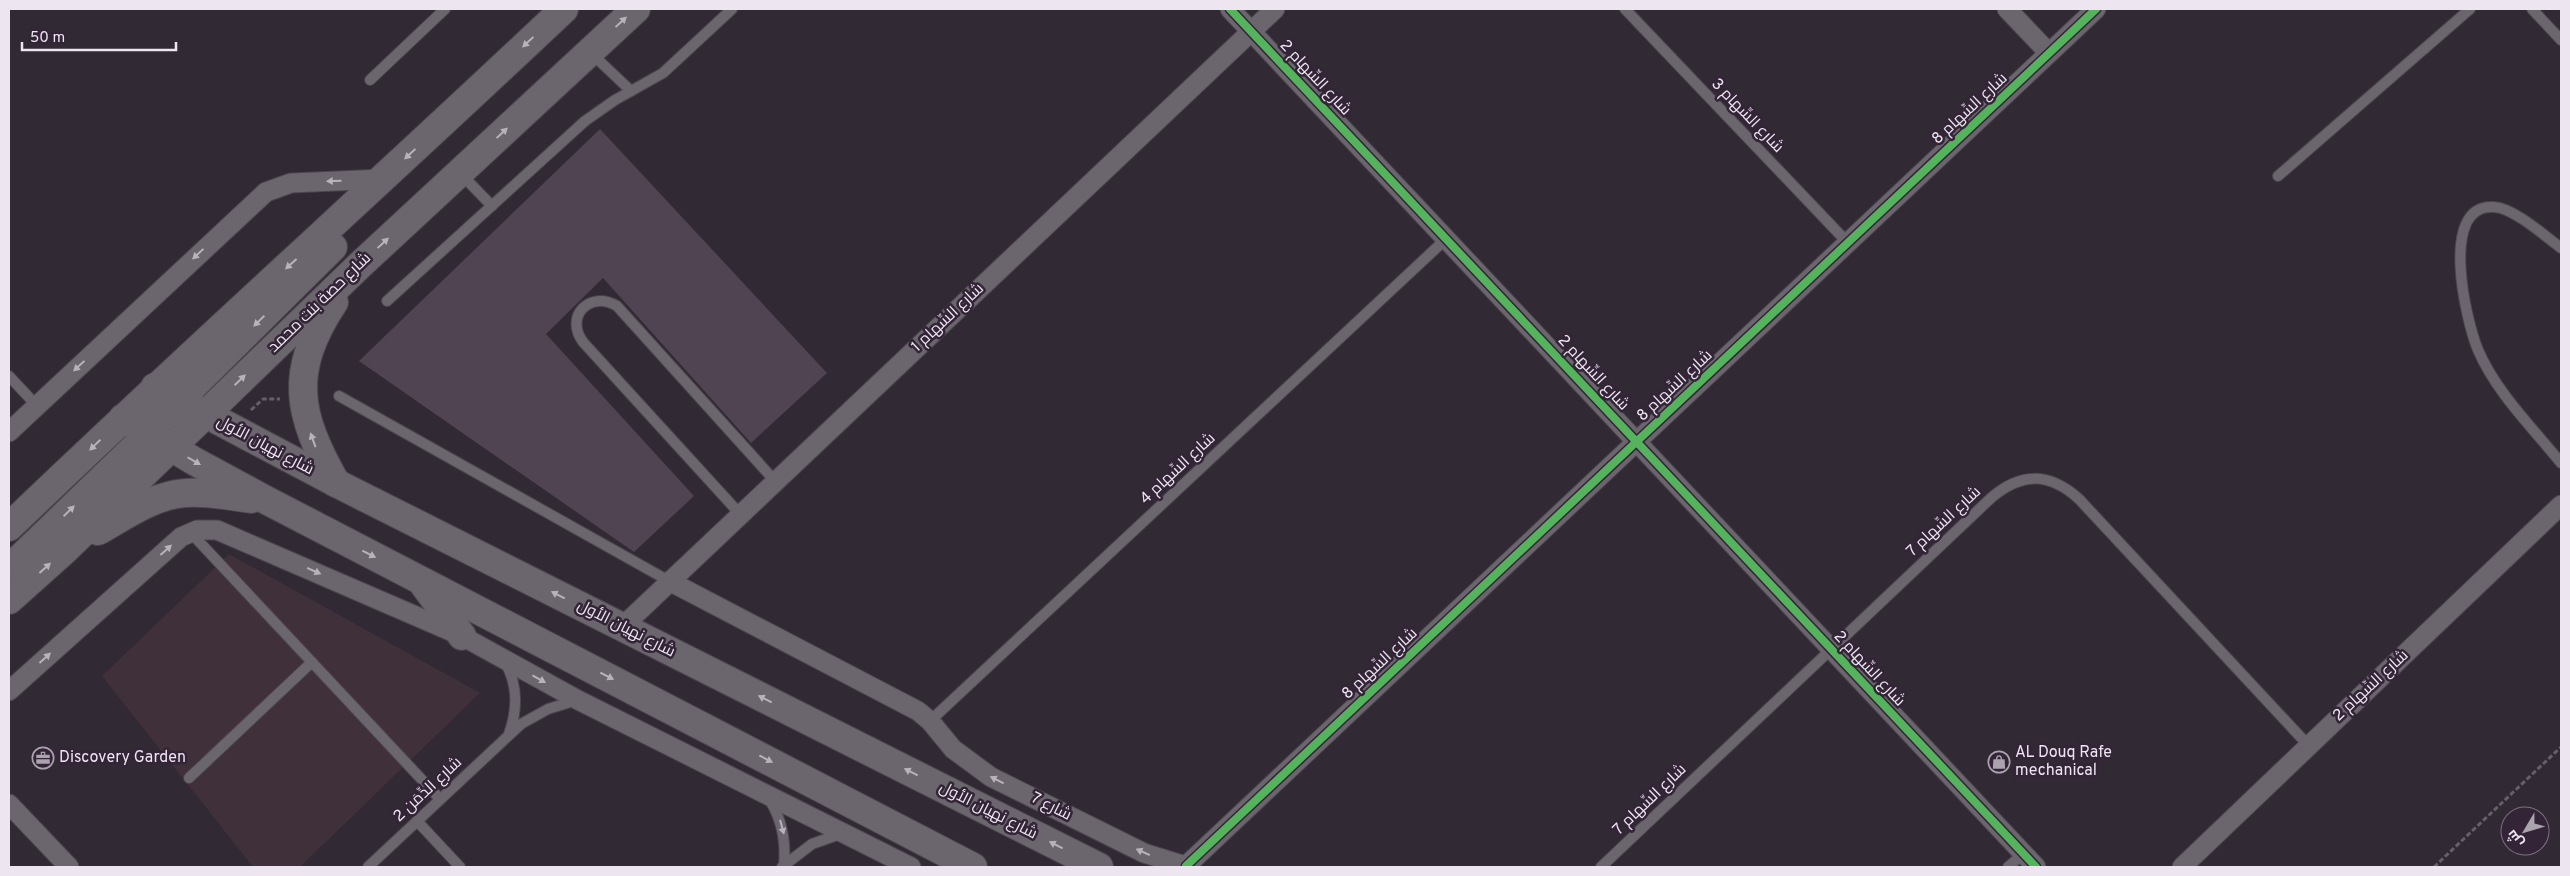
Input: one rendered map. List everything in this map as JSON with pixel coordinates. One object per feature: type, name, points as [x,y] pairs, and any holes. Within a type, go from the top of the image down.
[{"type":"main road","points":[[9,527],[155,387],[383,179],[564,9]]},
{"type":"main road","name":"شارع حصة بنت محمد","points":[[9,600],[66,549],[360,264],[636,9]]},
{"type":"main road","points":[[171,447],[171,423],[180,400],[324,258],[354,223],[383,179]]},
{"type":"main road","points":[[336,483],[316,448],[304,415],[302,381],[309,347],[325,316],[360,264]]},
{"type":"main road","points":[[9,570],[148,433],[156,410],[155,387]]},
{"type":"main road","name":"شارع نهيان الأول","points":[[155,387],[336,483],[1099,867]]},
{"type":"main road","points":[[122,418],[266,500],[973,867]]},
{"type":"main road","points":[[66,549],[152,501],[168,496],[201,493],[266,500]]},
{"type":"main road","points":[[420,580],[462,636]]},
{"type":"street","name":"شارع السِّهام 2","points":[[1230,9],[2030,860]]},
{"type":"street","name":"شارع السِّهام 1","points":[[622,627],[1275,9]]},
{"type":"street","points":[[2007,9],[2049,53]]},
{"type":"street","name":"شارع السِّهام 8","points":[[1188,867],[2096,9]]},
{"type":"street","points":[[9,432],[266,192],[291,183],[383,179]]},
{"type":"street","name":"شارع السِّهام 2","points":[[2182,867],[2561,505]]},
{"type":"street","points":[[9,691],[174,542],[191,532],[207,529],[227,533],[462,636],[578,700],[911,867]]},
{"type":"street","name":"شارع 7","points":[[669,582],[906,704],[930,721],[953,749],[991,777],[1144,853],[1188,867]]},
{"type":"street","points":[[9,804],[69,867]]},
{"type":"lane","points":[[370,80],[445,9]]},
{"type":"lane","points":[[387,301],[585,121],[663,72],[732,9]]},
{"type":"lane","name":"شارع السِّهام 3","points":[[1625,9],[1848,243]]},
{"type":"lane","points":[[2278,176],[2470,9]]},
{"type":"lane","points":[[2532,9],[2561,40]]},
{"type":"lane","points":[[590,51],[631,91]]},
{"type":"lane","points":[[459,172],[492,206]]},
{"type":"lane","points":[[2561,248],[2502,209],[2483,208],[2467,220],[2462,229],[2462,288],[2469,323],[2478,349],[2498,386],[2561,463]]},
{"type":"lane","name":"شارع السِّهام 4","points":[[930,721],[1447,238]]},
{"type":"lane","points":[[740,514],[583,342],[576,328],[579,313],[583,307],[596,300],[604,300],[617,306],[775,481]]},
{"type":"lane","points":[[9,376],[37,406]]},
{"type":"lane","points":[[339,396],[669,582]]},
{"type":"lane","name":"شارع السِّهام 7","points":[[1601,867],[2003,488],[2029,478],[2057,483],[2079,499],[2308,745]]},
{"type":"lane","points":[[191,532],[440,799]]},
{"type":"lane","points":[[503,659],[514,682],[516,695],[515,715],[509,734]]},
{"type":"lane","points":[[189,778],[312,662]]},
{"type":"lane","name":"شارع الدِّمَن 2","points":[[368,867],[509,734],[541,712],[578,700]]},
{"type":"lane","points":[[766,794],[774,806],[784,835],[783,866]]},
{"type":"lane","points":[[416,821],[460,867]]},
{"type":"lane","points":[[783,866],[812,844],[844,833]]},
{"type":"lane","points":[[2008,867],[2030,860]]},
{"type":"path","points":[[2434,867],[2561,748]]},
{"type":"shaded area","points":[[229,554],[480,693],[300,867],[253,867],[102,676]]},
{"type":"building","points":[[600,129],[827,373],[751,443],[603,278],[546,334],[694,496],[634,552],[359,361]]},
{"type":"cycle path","points":[[1230,9],[2036,867]]},
{"type":"cycle path","points":[[1186,866],[2096,9]]},
{"type":"place","name":"Discovery Garden","points":[[43,758]]},
{"type":"place","name":"AL Douq Rafe mechanical","points":[[1999,762]]}]
